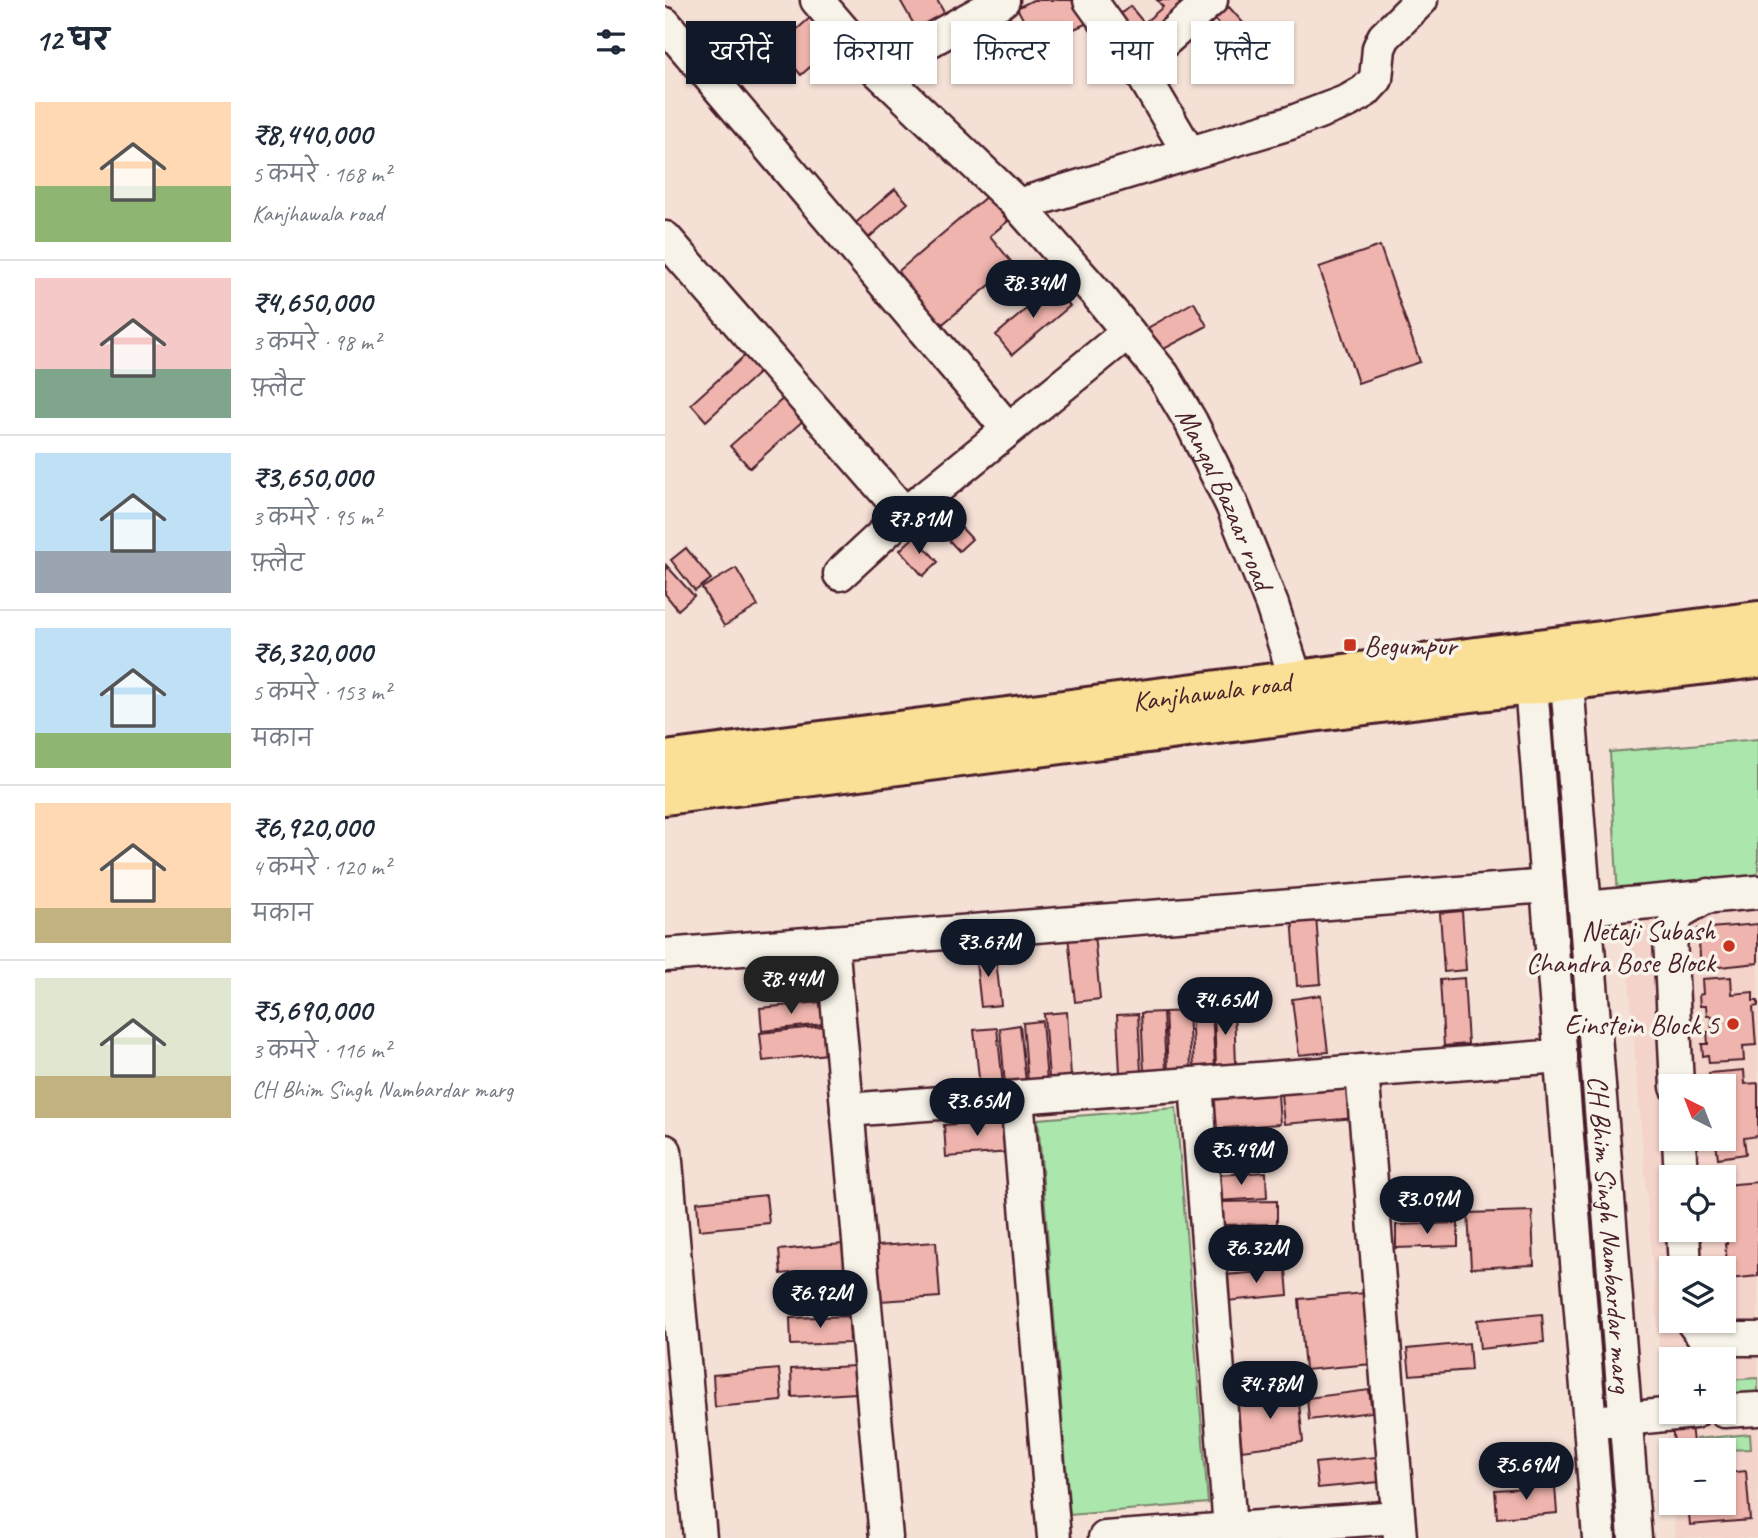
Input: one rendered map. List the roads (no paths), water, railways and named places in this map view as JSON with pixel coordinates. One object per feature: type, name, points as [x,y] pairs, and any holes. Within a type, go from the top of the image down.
[{"type":"main road","name":"Kanjhawala road","points":[[665,796],[1548,666],[1758,621]]},
{"type":"main road","name":"Kanjhawala road","points":[[665,761],[1296,680],[1758,658]]},
{"type":"street","name":"Mangal Bazaar road","points":[[817,0],[835,21]]},
{"type":"street","points":[[937,37],[1003,0]]},
{"type":"street","points":[[1090,0],[1105,21]]},
{"type":"street","points":[[1177,30],[1211,0]]},
{"type":"street","points":[[1018,205],[1322,112],[1365,91],[1376,79],[1379,48],[1384,37],[1421,0]]},
{"type":"street","points":[[665,23],[1008,429]]},
{"type":"street","name":"Mangal Bazaar road","points":[[892,84],[1018,205],[1097,294],[1163,375],[1217,471],[1252,551],[1296,680]]},
{"type":"street","points":[[1148,84],[1189,153]]},
{"type":"street","points":[[665,238],[905,514]]},
{"type":"street","points":[[840,575],[905,514],[1128,332]]},
{"type":"street","name":"CH Bhim Singh Nambardar marg","points":[[1548,666],[1547,886],[1599,1538]]},
{"type":"street","name":"CH Bhim Singh Nambardar marg","points":[[1548,666],[1585,908],[1635,1538]]},
{"type":"street","points":[[665,956],[1547,886]]},
{"type":"street","points":[[1585,908],[1758,892]]},
{"type":"street","points":[[1676,1074],[1670,937],[1678,913],[1709,895]]},
{"type":"street","points":[[832,942],[885,1538]]},
{"type":"street","points":[[847,1111],[1561,1056]]},
{"type":"street","points":[[1105,1538],[1230,1529],[1399,1528],[1362,1071]]},
{"type":"street","points":[[1196,1084],[1230,1529]]},
{"type":"street","points":[[1017,1098],[1054,1538]]},
{"type":"street","points":[[665,1150],[700,1538]]},
{"type":"street","points":[[1701,1333],[1718,1339],[1758,1339]]},
{"type":"street","points":[[1736,1410],[1758,1409]]},
{"type":"street","points":[[1590,1422],[1659,1416]]},
{"type":"place","name":"Begumpur","points":[[1350,645]]},
{"type":"place","name":"Netaji Subash Chandra Bose Block","points":[[1729,946]]},
{"type":"place","name":"Einstein Block 5","points":[[1733,1024]]}]
